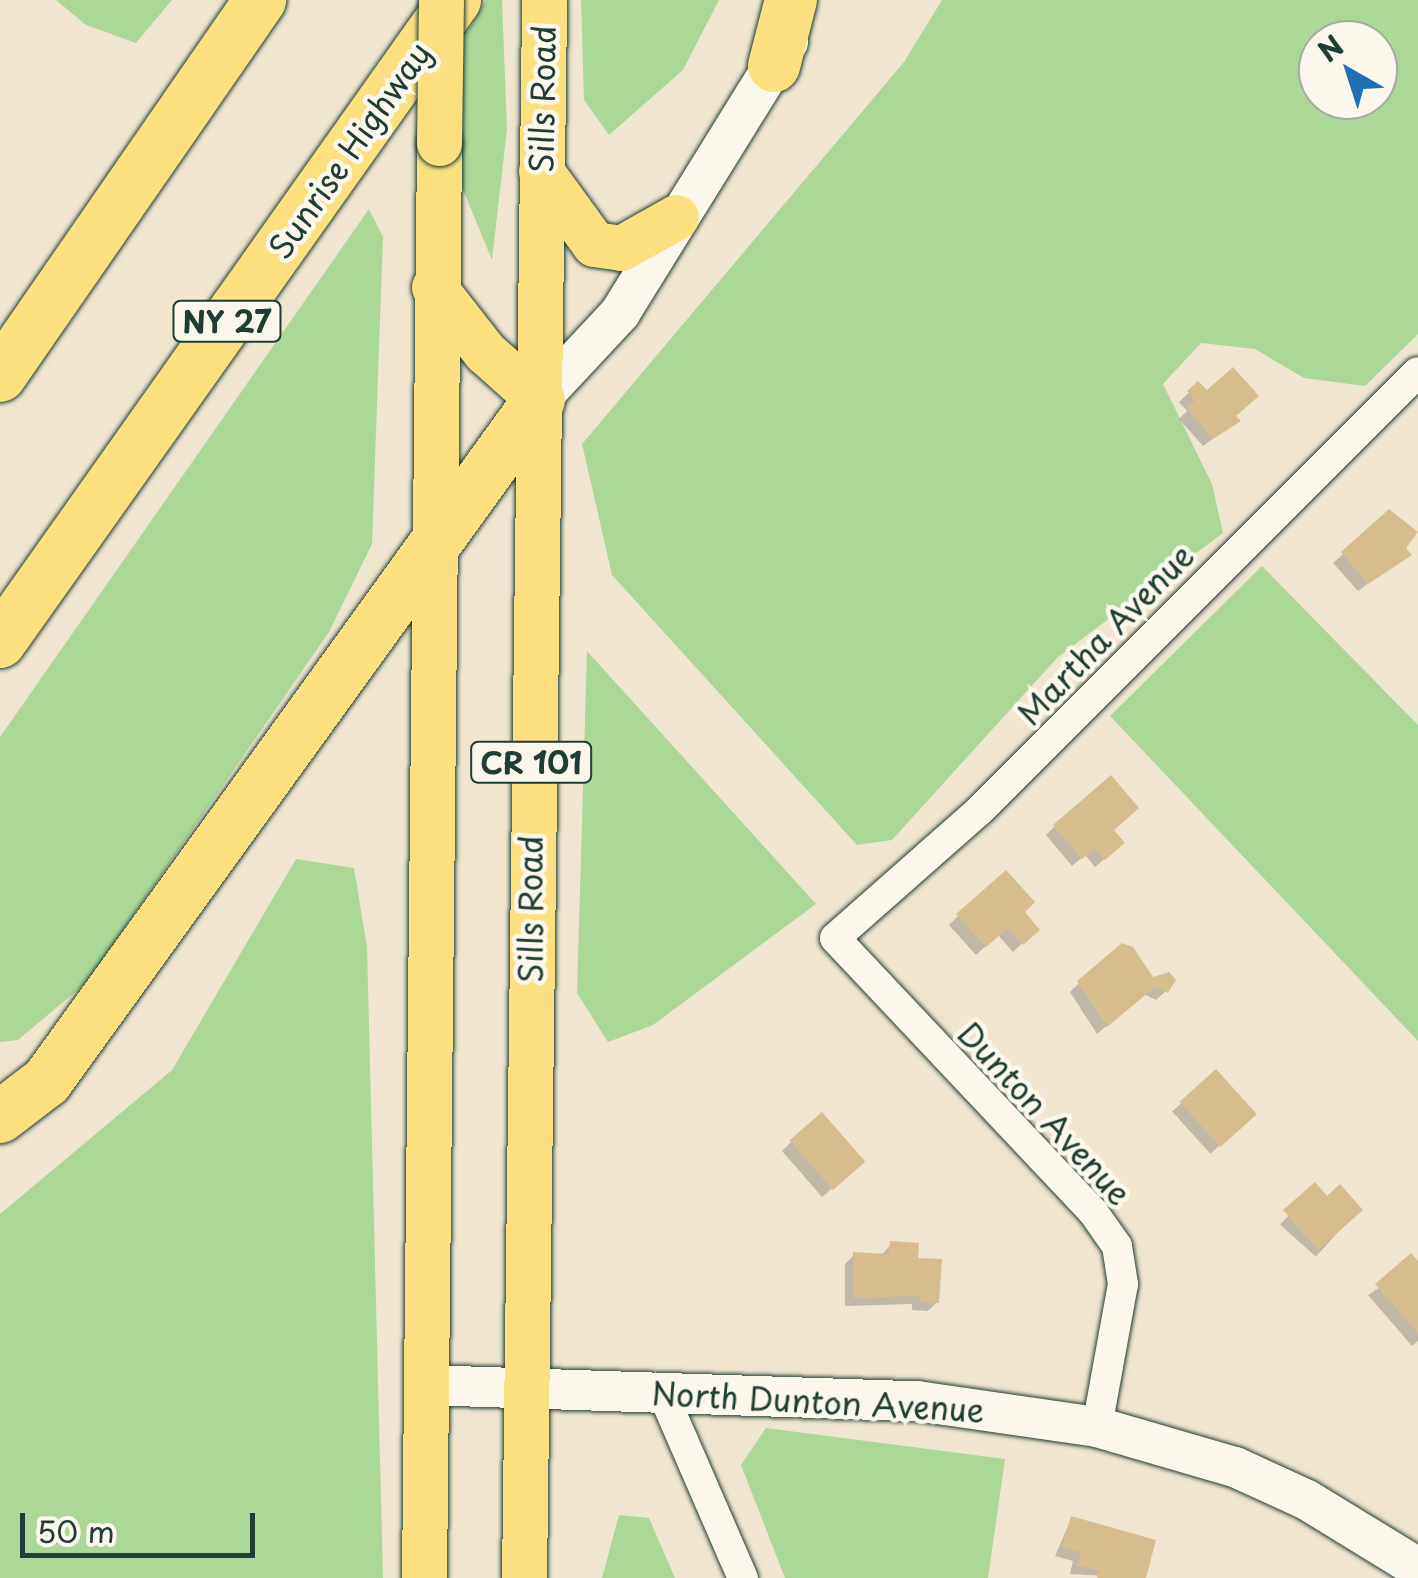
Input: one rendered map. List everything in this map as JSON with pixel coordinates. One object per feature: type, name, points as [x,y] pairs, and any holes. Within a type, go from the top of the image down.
[{"type":"highway","points":[[0,376],[260,0]]},
{"type":"highway","name":"Sunrise Highway","points":[[0,642],[455,0]]},
{"type":"highway","points":[[774,66],[791,0]]},
{"type":"highway","points":[[0,1117],[48,1082],[539,400]]},
{"type":"main road","name":"CR 101","points":[[424,1578],[434,287],[441,0]]},
{"type":"main road","name":"Sills Road","points":[[524,1578],[544,0]]},
{"type":"main road","points":[[541,171],[594,244],[621,248],[676,216]]},
{"type":"main road","points":[[434,287],[485,352],[539,400]]},
{"type":"street","points":[[539,400],[620,313],[657,260],[676,216],[813,0]]},
{"type":"street","name":"Martha Avenue","points":[[835,938],[980,810],[1412,390]]},
{"type":"street","name":"Dunton Avenue","points":[[835,938],[1093,1212],[1117,1246],[1123,1284],[1097,1426]]},
{"type":"street","name":"North Dunton Avenue","points":[[425,1385],[917,1400],[1097,1426],[1235,1467],[1307,1500],[1418,1568]]},
{"type":"street","points":[[662,1392],[743,1578]]},
{"type":"green space","points":[[56,0],[172,0],[136,43],[86,25]]},
{"type":"green space","points":[[486,0],[502,0],[507,129],[492,260],[457,175],[464,39]]},
{"type":"green space","points":[[581,0],[719,0],[683,70],[609,135],[584,100]]},
{"type":"green space","points":[[942,0],[1418,0],[1418,334],[1365,386],[1304,378],[1255,349],[1201,343],[1163,384],[1212,484],[1223,533],[1058,657],[892,840],[857,845],[612,575],[582,444],[904,62]]},
{"type":"green space","points":[[369,209],[383,237],[372,544],[329,632],[87,982],[18,1040],[0,1042],[0,737]]},
{"type":"green space","points":[[1262,566],[1418,725],[1418,1041],[1110,716]]},
{"type":"green space","points":[[587,651],[816,904],[653,1025],[608,1042],[577,993]]},
{"type":"green space","points":[[296,859],[354,868],[367,947],[383,1578],[0,1578],[0,1214],[172,1070]]},
{"type":"green space","points":[[766,1428],[1005,1459],[988,1578],[785,1578],[741,1465]]},
{"type":"green space","points":[[619,1515],[649,1518],[675,1578],[602,1578]]},
{"type":"building","points":[[1233,367],[1259,396],[1236,416],[1241,421],[1213,439],[1187,408],[1195,401],[1187,391],[1198,381],[1207,390]]},
{"type":"building","points":[[1389,509],[1418,532],[1406,548],[1412,555],[1368,584],[1341,552]]},
{"type":"building","points":[[1111,775],[1139,808],[1114,830],[1125,843],[1105,860],[1095,848],[1082,859],[1053,825]]},
{"type":"building","points":[[1006,870],[1035,902],[1025,912],[1040,930],[1023,945],[1008,928],[986,947],[956,914]]},
{"type":"building","points":[[1122,943],[1133,947],[1153,977],[1169,972],[1176,980],[1168,993],[1155,987],[1107,1027],[1077,981]]},
{"type":"building","points":[[1216,1069],[1257,1114],[1220,1147],[1180,1102]]},
{"type":"building","points":[[822,1112],[865,1162],[833,1190],[790,1140]]},
{"type":"building","points":[[1315,1182],[1327,1196],[1340,1184],[1363,1210],[1318,1250],[1283,1210]]},
{"type":"building","points":[[890,1241],[919,1243],[918,1258],[942,1259],[939,1303],[920,1302],[920,1296],[853,1298],[853,1252],[889,1254]]},
{"type":"building","points":[[1411,1253],[1418,1261],[1418,1333],[1375,1284]]},
{"type":"building","points":[[1071,1516],[1156,1540],[1146,1578],[1097,1578],[1099,1571],[1077,1565],[1081,1552],[1062,1547]]}]
